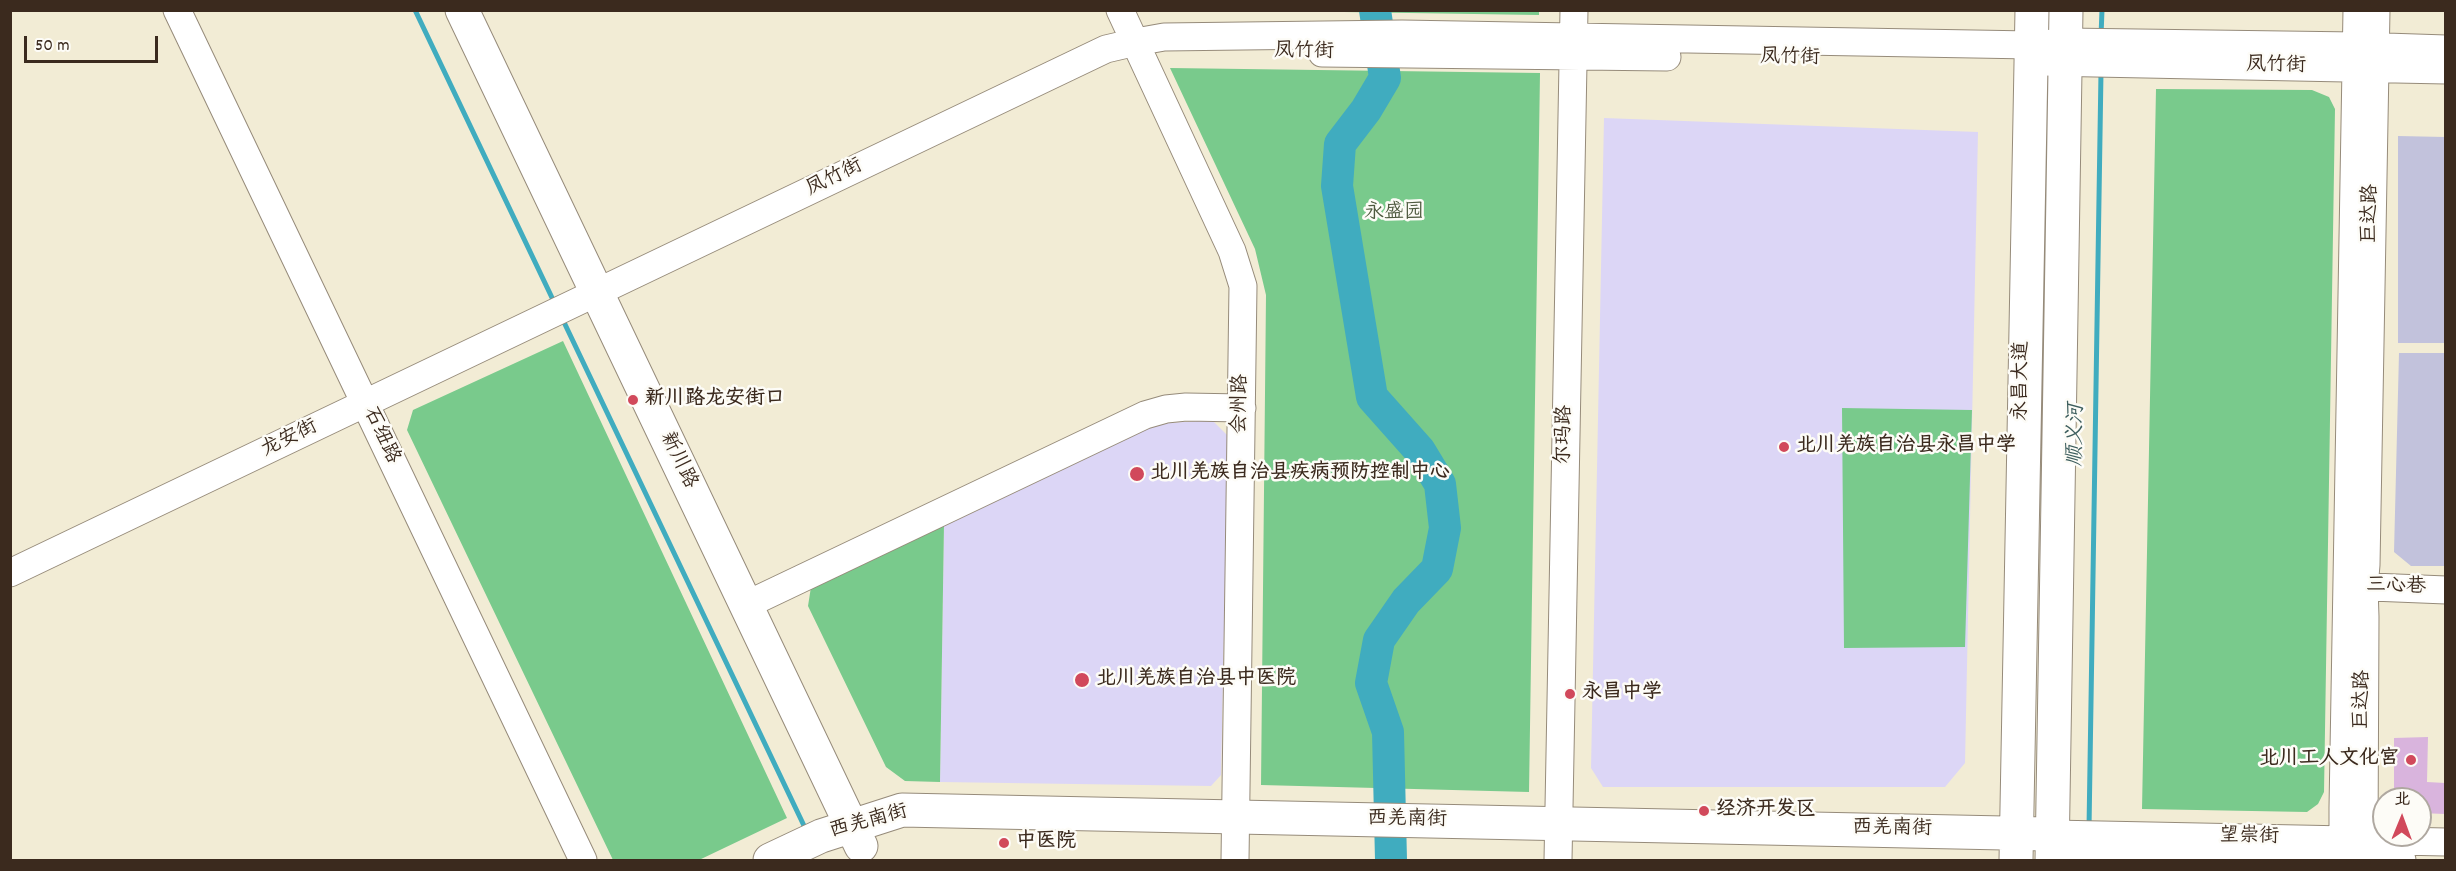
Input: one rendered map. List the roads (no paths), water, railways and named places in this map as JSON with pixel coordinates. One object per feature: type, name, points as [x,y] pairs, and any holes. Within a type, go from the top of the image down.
[{"type":"main road","name":"新川路","points":[[462,10],[583,299],[754,600],[866,833]]},
{"type":"main road","name":"新川路","points":[[484,10],[583,299]]},
{"type":"main road","name":"永昌大道","points":[[2016,849],[2032,10]]},
{"type":"main road","name":"永昌大道","points":[[2060,847],[2074,44]]},
{"type":"main road","name":"西羌南街","points":[[808,852],[866,833],[911,830],[1235,838],[1366,830],[1423,831],[1558,843],[2016,849],[2060,847]]},
{"type":"street","name":"石纽路","points":[[177,10],[583,861]]},
{"type":"street","name":"会州路","points":[[1120,10],[1239,269],[1244,304],[1235,838]]},
{"type":"street","name":"巨达路","points":[[2357,10],[2366,56]]},
{"type":"street","name":"巨达路","points":[[2354,849],[2355,587],[2366,56],[2376,10]]},
{"type":"street","name":"凤竹街","points":[[583,299],[1106,49],[1136,42],[1172,51],[1313,44],[1402,44],[1574,34],[2030,53],[2074,44],[2128,54],[2366,56],[2445,49]]},
{"type":"street","name":"尔玛路","points":[[1558,843],[1574,34]]},
{"type":"street","name":"凤竹街","points":[[2366,56],[2445,69]]},
{"type":"street","name":"龙安街","points":[[10,573],[583,299]]},
{"type":"street","points":[[754,600],[1145,415],[1166,409],[1186,407],[1242,408]]},
{"type":"street","name":"三心巷","points":[[2355,587],[2445,590]]},
{"type":"street","name":"望崇街","points":[[2060,847],[2114,844],[2354,849],[2445,842]]},
{"type":"street","name":"望崇街","points":[[2354,849],[2402,861]]},
{"type":"waterway","points":[[415,10],[555,304]]},
{"type":"waterway","points":[[1375,10],[1385,78],[1366,110],[1340,144],[1337,186],[1372,397],[1420,451],[1440,484],[1445,528],[1437,569],[1406,601],[1379,640],[1371,683],[1388,732],[1391,860]]},
{"type":"waterway","name":"顺义河","points":[[2101,36],[2102,10]]},
{"type":"waterway","name":"顺义河","points":[[2089,828],[2101,72]]},
{"type":"waterway","points":[[562,318],[807,832]]},
{"type":"place","name":"新川路龙安街口","points":[[633,400]]},
{"type":"place","name":"北川羌族自治县永昌中学","points":[[1784,447]]},
{"type":"place","name":"北川羌族自治县疾病预防控制中心","points":[[1137,474]]},
{"type":"place","name":"北川羌族自治县中医院","points":[[1082,680]]},
{"type":"place","name":"永昌中学","points":[[1570,694]]},
{"type":"place","name":"北川工人文化宫","points":[[2411,760]]},
{"type":"place","name":"经济开发区","points":[[1704,811]]},
{"type":"place","name":"中医院","points":[[1004,843]]},
{"type":"park label","name":"永盛园","points":[[1394,214]]}]
